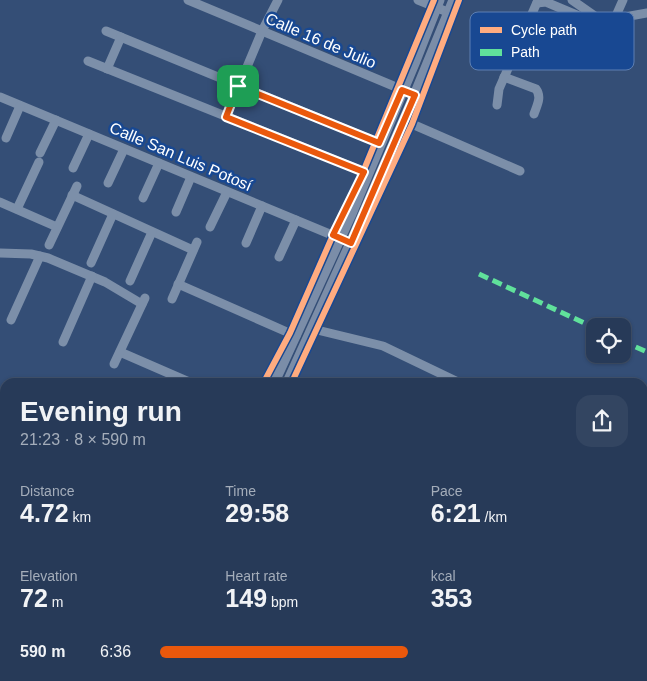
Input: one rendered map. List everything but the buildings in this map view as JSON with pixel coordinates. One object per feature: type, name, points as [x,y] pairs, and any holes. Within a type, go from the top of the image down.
[{"type":"main road","points":[[290,378],[351,243],[454,0]]},
{"type":"main road","points":[[276,378],[340,238],[438,4]]},
{"type":"street","name":"Calle 16 de Julio","points":[[188,0],[415,95]]},
{"type":"street","points":[[226,117],[262,31],[278,0]]},
{"type":"street","points":[[418,0],[438,4],[450,13]]},
{"type":"street","points":[[572,0],[589,12]]},
{"type":"street","points":[[618,12],[623,0]]},
{"type":"street","points":[[537,1],[546,2],[570,12]]},
{"type":"street","points":[[634,15],[647,13]]},
{"type":"street","points":[[106,32],[379,143]]},
{"type":"street","points":[[107,69],[120,37]]},
{"type":"street","points":[[88,61],[367,174]]},
{"type":"street","points":[[497,105],[499,89],[507,70]]},
{"type":"street","points":[[504,77],[536,89],[540,93],[534,114]]},
{"type":"street","name":"Calle San Luis Potosí","points":[[0,97],[351,243]]},
{"type":"street","points":[[6,138],[20,106]]},
{"type":"street","points":[[17,209],[56,120]]},
{"type":"street","points":[[398,134],[412,124],[520,171]]},
{"type":"street","points":[[73,168],[89,134]]},
{"type":"street","points":[[108,183],[124,149]]},
{"type":"street","points":[[143,198],[159,163]]},
{"type":"street","points":[[176,212],[191,177]]},
{"type":"street","points":[[49,245],[76,186]]},
{"type":"street","points":[[210,227],[228,192]]},
{"type":"street","points":[[72,195],[152,232],[195,246],[172,299]]},
{"type":"street","points":[[0,202],[57,227]]},
{"type":"street","points":[[246,243],[262,206]]},
{"type":"street","points":[[91,264],[113,214]]},
{"type":"street","points":[[279,257],[296,220]]},
{"type":"street","points":[[130,281],[152,232]]},
{"type":"street","points":[[0,253],[40,256],[92,276],[144,301],[114,364]]},
{"type":"street","points":[[11,320],[40,256]]},
{"type":"street","points":[[63,342],[92,276]]},
{"type":"street","points":[[178,284],[296,336]]},
{"type":"street","points":[[313,329],[384,346],[438,378]]},
{"type":"street","points":[[120,352],[180,378]]},
{"type":"marked path","points":[[479,274],[586,324]]},
{"type":"marked path","points":[[631,345],[647,352]]},
{"type":"cycle path","points":[[266,378],[290,333],[363,172],[434,0]]},
{"type":"cycle path","points":[[294,378],[412,124],[459,0]]},
{"type":"route","points":[[238,86],[379,143],[402,90],[415,95],[351,243],[333,235],[364,172],[226,117],[238,86]]}]
